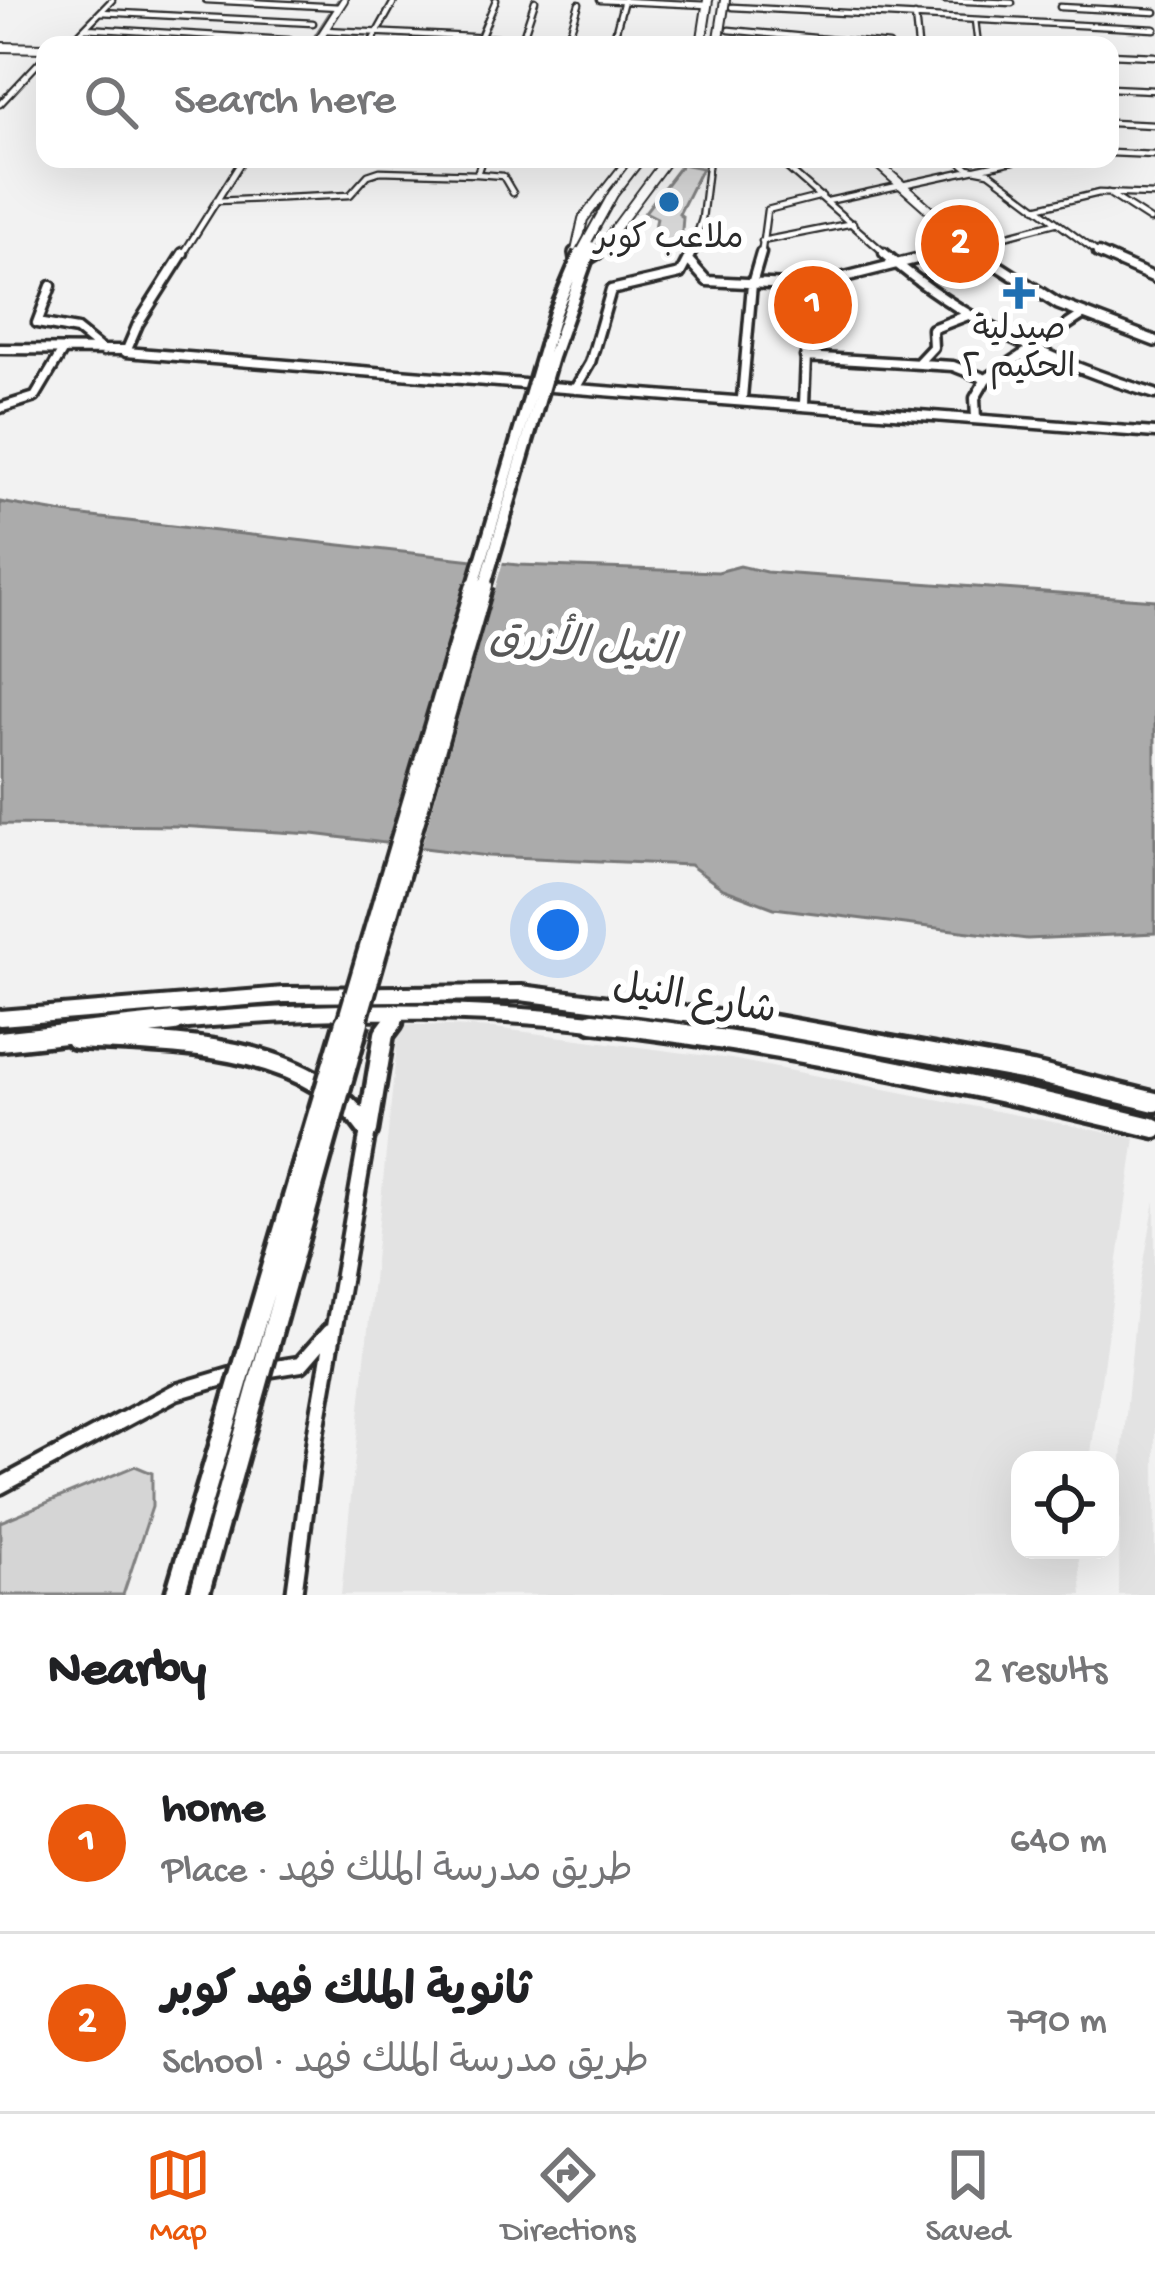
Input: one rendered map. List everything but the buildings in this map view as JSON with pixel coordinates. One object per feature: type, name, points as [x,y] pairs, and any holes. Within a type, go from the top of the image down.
[{"type":"main road","points":[[720,2],[729,30],[723,36]]},
{"type":"main road","points":[[715,36],[720,2]]},
{"type":"main road","points":[[0,47],[36,51]]},
{"type":"main road","points":[[580,260],[572,248],[580,229],[624,168]]},
{"type":"main road","points":[[175,1595],[555,312],[615,187],[632,168]]},
{"type":"main road","points":[[199,1595],[279,1297],[580,260],[610,208],[643,168]]},
{"type":"main road","points":[[580,260],[596,255],[660,168]]},
{"type":"main road","points":[[883,168],[969,246],[1081,316],[1155,341]]},
{"type":"main road","name":"شارع النيل","points":[[3,1018],[284,995],[521,993],[712,1014],[1032,1072],[1155,1102]]},
{"type":"main road","name":"شارع النيل","points":[[0,1042],[255,1012],[512,1012],[713,1036],[950,1079],[1155,1128]]},
{"type":"main road","points":[[368,1130],[383,1034],[400,1012]]},
{"type":"main road","points":[[0,1042],[3,1018]]},
{"type":"main road","points":[[64,1036],[184,1045],[273,1063],[348,1101],[368,1130]]},
{"type":"street","points":[[78,36],[112,0]]},
{"type":"street","points":[[191,16],[205,0],[334,4]]},
{"type":"street","points":[[375,36],[395,0]]},
{"type":"street","points":[[480,36],[496,0]]},
{"type":"street","points":[[600,0],[720,2],[1155,29]]},
{"type":"street","points":[[858,0],[858,13]]},
{"type":"street","points":[[907,0],[916,36]]},
{"type":"street","points":[[949,0],[1012,2],[1018,22]]},
{"type":"street","points":[[1101,0],[1104,9]]},
{"type":"street","points":[[614,36],[624,1]]},
{"type":"street","points":[[524,36],[535,2]]},
{"type":"street","points":[[233,36],[256,3]]},
{"type":"street","points":[[305,36],[334,4]]},
{"type":"street","points":[[320,36],[334,4]]},
{"type":"street","points":[[568,36],[579,4]]},
{"type":"street","points":[[1064,23],[1059,4],[1155,12]]},
{"type":"street","points":[[101,12],[313,23]]},
{"type":"street","points":[[152,33],[166,16]]},
{"type":"street","points":[[975,20],[977,36]]},
{"type":"street","points":[[86,28],[212,36]]},
{"type":"street","points":[[324,30],[422,36]]},
{"type":"street","points":[[729,30],[812,36]]},
{"type":"street","points":[[1119,54],[1155,56]]},
{"type":"street","points":[[0,104],[36,62]]},
{"type":"street","points":[[1119,88],[1155,90]]},
{"type":"street","points":[[1119,123],[1155,125]]},
{"type":"street","points":[[1119,153],[1155,155]]},
{"type":"street","points":[[125,350],[237,168]]},
{"type":"street","points":[[477,174],[479,168]]},
{"type":"street","points":[[575,389],[590,363],[611,290],[680,274],[689,261],[707,168]]},
{"type":"street","points":[[788,168],[968,315],[1031,350],[1155,394]]},
{"type":"street","points":[[973,168],[989,172],[1101,255],[1155,278]]},
{"type":"street","points":[[742,398],[752,284],[768,207],[985,168]]},
{"type":"street","points":[[216,201],[350,195],[380,170],[503,176],[513,193]]},
{"type":"street","points":[[1036,208],[1108,193],[1155,195]]},
{"type":"street","points":[[1108,193],[1150,220]]},
{"type":"street","points":[[762,241],[853,223]]},
{"type":"street","points":[[689,261],[707,281],[809,286],[1055,224]]},
{"type":"street","points":[[51,286],[37,322],[51,329],[77,330],[103,351]]},
{"type":"street","points":[[804,404],[809,286]]},
{"type":"street","points":[[917,364],[933,347],[932,329],[968,315]]},
{"type":"street","points":[[976,419],[975,398],[986,379],[1081,316]]},
{"type":"street","points":[[0,350],[125,350],[524,385]]},
{"type":"street","points":[[0,408],[27,404],[42,394],[63,350]]},
{"type":"street","points":[[805,357],[952,367],[986,379]]},
{"type":"street","points":[[551,387],[742,398],[1155,434]]},
{"type":"street","points":[[294,1595],[368,1130]]},
{"type":"street","points":[[0,1486],[117,1420],[197,1383],[250,1371],[289,1372],[316,1353],[335,1322]]},
{"type":"shaded area","name":"ملاعب كوبر","points":[[679,168],[702,168],[679,214],[683,217],[681,243],[652,241],[657,218],[645,212]]},
{"type":"shaded area","points":[[399,1024],[495,1028],[731,1059],[1135,1138],[1091,1451],[1011,1451],[1011,1559],[1079,1559],[1082,1595],[341,1595]]},
{"type":"shaded area","points":[[1155,1201],[1155,1595],[1119,1595],[1120,1480],[1136,1306]]},
{"type":"shaded area","points":[[135,1466],[152,1473],[152,1507],[123,1595],[0,1595],[0,1522]]},
{"type":"water","name":"النيل الأزرق","points":[[0,502],[75,515],[518,565],[718,572],[740,566],[766,572],[1155,600],[1155,933],[1027,939],[774,908],[723,889],[690,865],[488,856],[313,834],[178,826],[0,824]]},
{"type":"pier","points":[[475,555],[504,558],[419,855],[384,851]]},
{"type":"waterway","points":[[315,36],[338,0]]},
{"type":"place","name":"ملاعب كوبر","points":[[669,202]]},
{"type":"place","name":"ثانوية الملك فهد كوبر","points":[[960,244]]},
{"type":"place","name":"صيدلية الحكيم ٢","points":[[1019,293]]},
{"type":"place","name":"home","points":[[813,305]]}]
